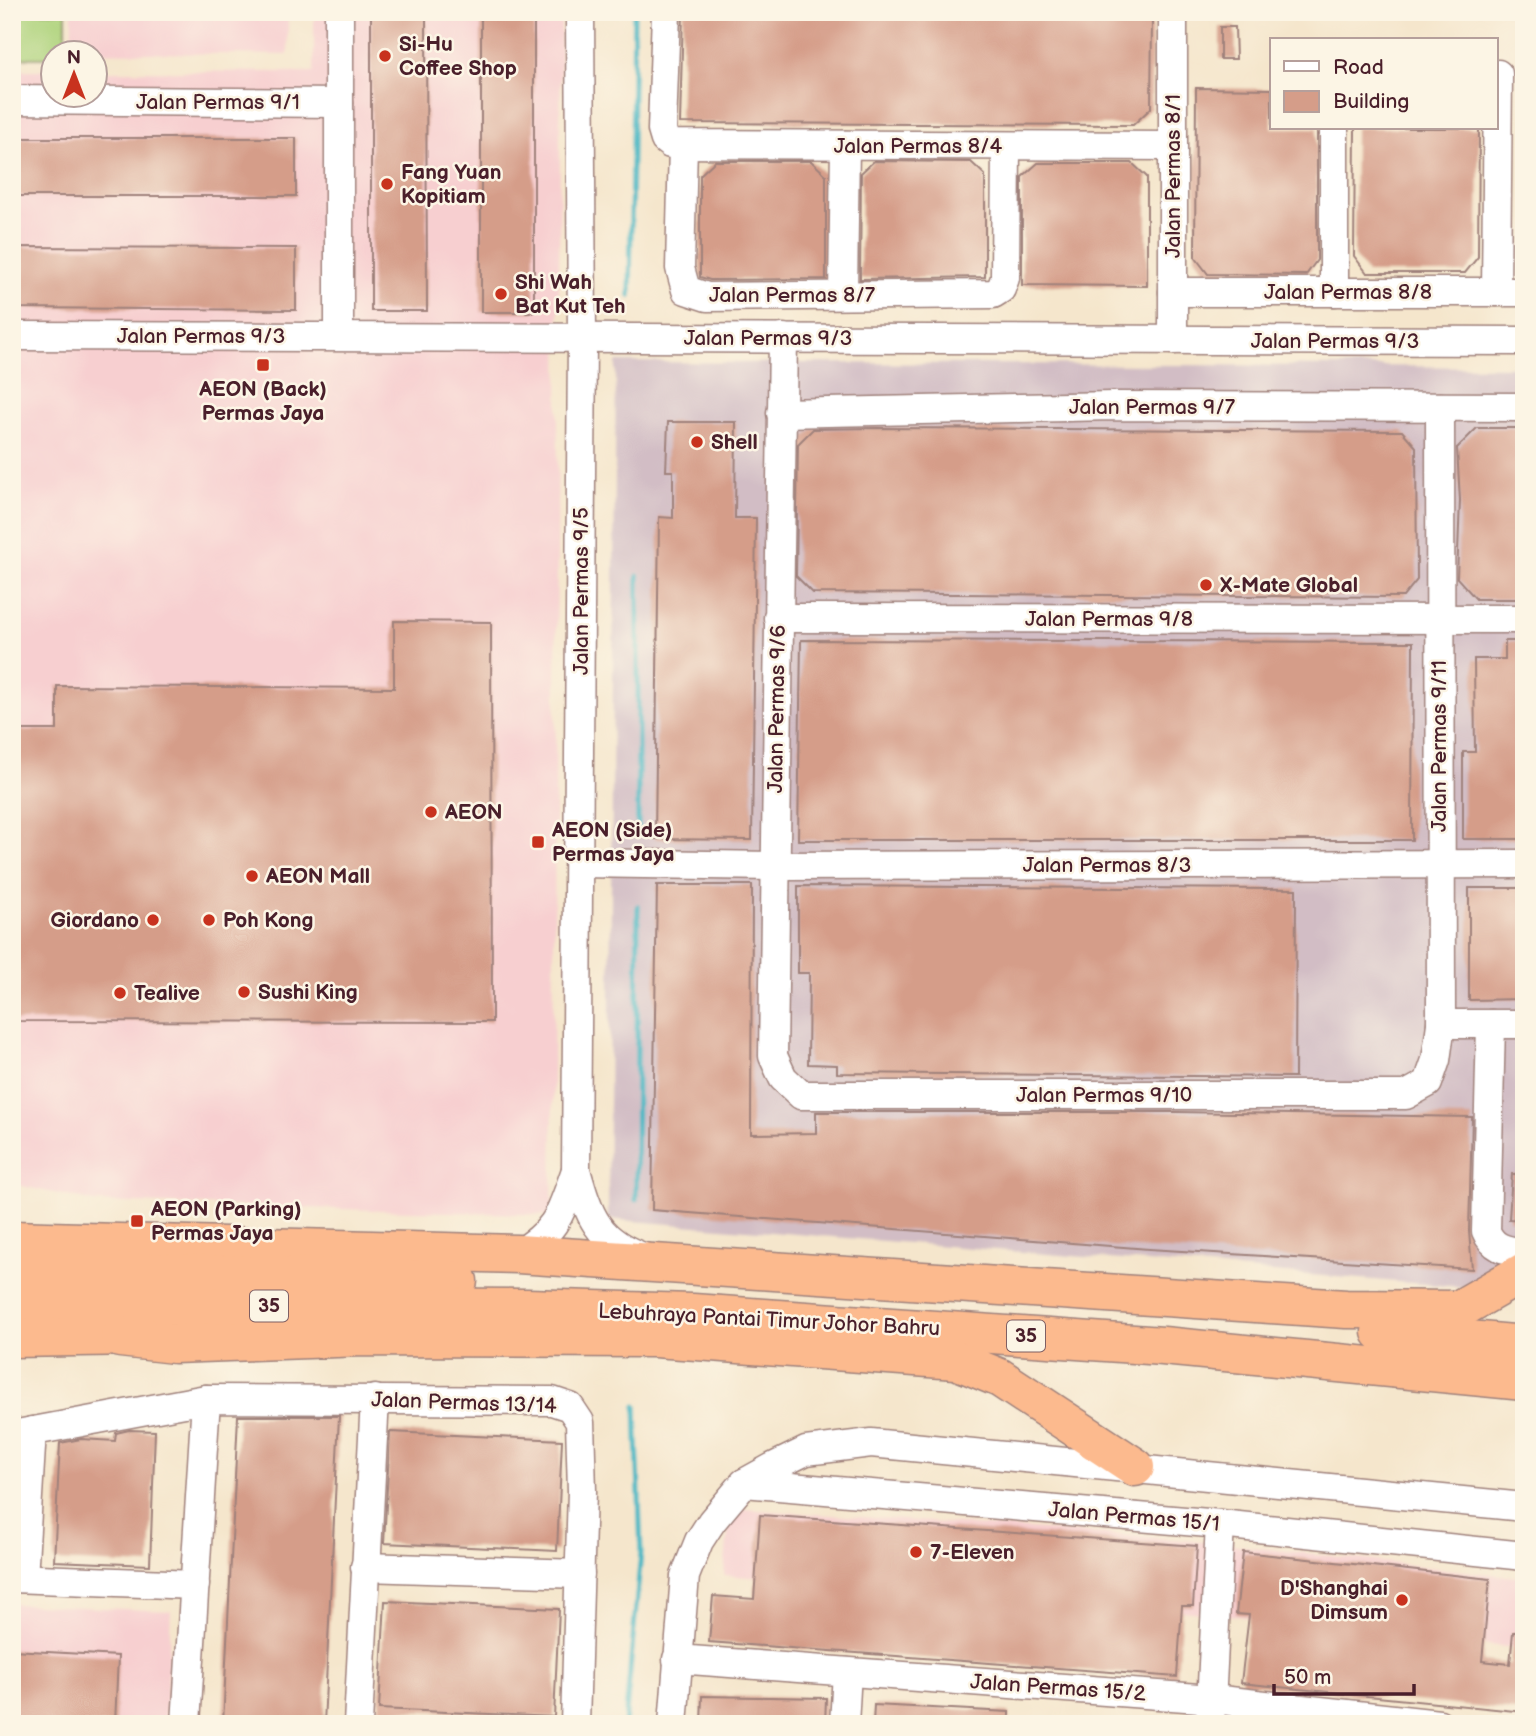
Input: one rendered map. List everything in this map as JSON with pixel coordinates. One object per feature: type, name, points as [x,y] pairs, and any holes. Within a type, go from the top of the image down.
[{"type":"highway","points":[[12,1240],[518,1254],[1346,1309],[1458,1310],[1524,1272]]},
{"type":"highway","name":"Lebuhraya Pantai Timur Johor Bahru","points":[[12,1273],[136,1272],[565,1284],[846,1301],[1173,1312],[1524,1342]]},
{"type":"highway","name":"Lebuhraya Pantai Timur Johor Bahru","points":[[12,1305],[527,1308],[693,1312],[1149,1345],[1524,1381]]},
{"type":"highway","points":[[12,1338],[120,1338],[527,1308]]},
{"type":"highway","points":[[1346,1309],[1524,1342]]},
{"type":"highway","points":[[120,1338],[174,1344],[364,1337],[655,1338],[956,1360],[1000,1378],[1135,1467]]},
{"type":"street","points":[[339,12],[339,336]]},
{"type":"street","name":"Jalan Permas 9/5","points":[[580,12],[582,338],[576,1170],[588,1211],[603,1234],[628,1252],[660,1262]]},
{"type":"street","points":[[666,12],[662,130],[674,143]]},
{"type":"street","name":"Jalan Permas 8/1","points":[[1173,12],[1173,340]]},
{"type":"street","points":[[1498,74],[1510,292]]},
{"type":"street","name":"Jalan Permas 9/1","points":[[12,100],[339,103]]},
{"type":"street","points":[[1334,130],[1334,292]]},
{"type":"street","name":"Jalan Permas 8/4","points":[[674,143],[1172,146]]},
{"type":"street","name":"Jalan Permas 8/7","points":[[674,143],[680,268],[686,290],[707,297],[993,294],[1001,289],[1006,264],[1006,146]]},
{"type":"street","points":[[843,295],[845,145]]},
{"type":"street","name":"Jalan Permas 8/8","points":[[1173,292],[1510,292]]},
{"type":"street","name":"Jalan Permas 9/3","points":[[12,336],[1524,341]]},
{"type":"street","name":"Jalan Permas 9/6","points":[[783,338],[773,1056],[783,1078]]},
{"type":"street","name":"Jalan Permas 9/7","points":[[781,413],[1113,406],[1524,407]]},
{"type":"street","name":"Jalan Permas 9/11","points":[[1428,1083],[1436,1060],[1441,1024],[1440,407]]},
{"type":"street","name":"Jalan Permas 9/8","points":[[778,618],[1524,619]]},
{"type":"street","name":"Jalan Permas 8/3","points":[[580,863],[776,866],[1524,864]]},
{"type":"street","points":[[1441,1024],[1524,1024]]},
{"type":"street","points":[[1491,1024],[1486,1231],[1490,1242],[1500,1249],[1524,1253]]},
{"type":"street","name":"Jalan Permas 9/10","points":[[783,1078],[801,1095],[1406,1095],[1428,1083]]},
{"type":"street","name":"Jalan Permas 9/5","points":[[518,1254],[545,1237],[561,1212],[576,1170]]},
{"type":"street","points":[[186,1724],[206,1399]]},
{"type":"street","name":"Jalan Permas 13/14","points":[[22,1433],[206,1399],[552,1401],[570,1407],[580,1422],[580,1574],[575,1724]]},
{"type":"street","points":[[358,1724],[375,1399]]},
{"type":"street","points":[[22,1433],[18,1578],[195,1585]]},
{"type":"street","points":[[673,1724],[685,1576],[699,1541],[726,1502],[744,1483],[806,1451],[872,1443],[1524,1507]]},
{"type":"street","name":"Jalan Permas 15/1","points":[[744,1483],[1220,1524],[1524,1556]]},
{"type":"street","points":[[1211,1711],[1220,1524]]},
{"type":"street","points":[[365,1567],[580,1574]]},
{"type":"street","name":"Jalan Permas 15/2","points":[[677,1659],[847,1672],[1211,1711],[1439,1724]]},
{"type":"street","points":[[844,1724],[847,1672]]},
{"type":"shaded area","points":[[72,12],[288,12],[288,55],[108,52],[108,38],[72,38]]},
{"type":"shaded area","points":[[314,12],[561,12],[552,1215],[96,1202],[12,1184],[12,70],[38,70],[38,108],[108,108],[108,71],[314,72]]},
{"type":"shaded area","points":[[616,362],[1524,367],[1524,1292],[608,1219]]},
{"type":"shaded area","points":[[730,1508],[1199,1541],[1524,1578],[1524,1649],[1219,1614],[724,1575]]},
{"type":"shaded area","points":[[12,1604],[171,1611],[165,1724],[12,1724]]},
{"type":"green space","points":[[12,12],[66,12],[66,38],[38,38],[38,58],[12,58]]},
{"type":"building","points":[[371,12],[426,12],[427,311],[371,311]]},
{"type":"building","points":[[481,12],[534,12],[534,312],[481,312]]},
{"type":"building","points":[[683,12],[1145,12],[1152,19],[1151,108],[1133,125],[680,123]]},
{"type":"building","points":[[1220,27],[1235,27],[1236,59],[1220,59]]},
{"type":"building","points":[[1196,88],[1270,89],[1270,130],[1317,130],[1317,260],[1306,275],[1208,274],[1195,257]]},
{"type":"building","points":[[1355,130],[1479,130],[1478,257],[1465,273],[1367,273],[1354,256]]},
{"type":"building","points":[[12,138],[296,138],[296,196],[12,196]]},
{"type":"building","points":[[715,161],[811,161],[826,175],[826,279],[710,280],[700,277],[700,175]]},
{"type":"building","points":[[874,161],[971,162],[985,175],[985,277],[860,279],[861,173]]},
{"type":"building","points":[[1038,163],[1132,163],[1147,177],[1147,286],[1022,285],[1022,177]]},
{"type":"building","points":[[12,247],[296,248],[296,310],[12,308]]},
{"type":"building","points":[[668,422],[736,422],[735,518],[756,518],[752,840],[655,839],[659,517],[673,518],[673,471],[666,471]]},
{"type":"building","points":[[1477,428],[1524,428],[1524,599],[1476,599],[1457,578],[1460,500],[1457,448]]},
{"type":"building","points":[[813,429],[1402,431],[1416,447],[1417,580],[1403,597],[813,593],[796,576],[798,444]]},
{"type":"building","name":"AEON Mall","points":[[394,621],[491,622],[492,1022],[12,1021],[12,730],[57,730],[57,686],[394,688]]},
{"type":"building","points":[[801,640],[1413,642],[1412,840],[798,840]]},
{"type":"building","points":[[1505,641],[1524,641],[1524,839],[1463,839],[1463,752],[1475,752],[1474,659],[1505,659]]},
{"type":"building","points":[[657,885],[752,885],[751,1134],[816,1133],[816,1112],[1176,1112],[1472,1117],[1469,1231],[1472,1269],[1149,1249],[652,1210]]},
{"type":"building","points":[[798,886],[1296,889],[1295,1077],[837,1073],[837,1065],[808,1064],[809,973],[798,973]]},
{"type":"building","points":[[1469,888],[1524,888],[1524,999],[1469,1000]]},
{"type":"building","points":[[1512,1174],[1524,1174],[1524,1220],[1509,1219]]},
{"type":"building","points":[[238,1416],[339,1416],[324,1724],[223,1724]]},
{"type":"building","points":[[129,1430],[155,1431],[150,1565],[54,1561],[60,1443],[81,1439],[115,1441],[116,1433]]},
{"type":"building","points":[[390,1432],[562,1440],[557,1551],[384,1543]]},
{"type":"building","points":[[760,1515],[1197,1546],[1193,1606],[1182,1606],[1177,1677],[709,1642],[713,1596],[754,1599]]},
{"type":"building","points":[[1243,1552],[1490,1579],[1482,1661],[1510,1664],[1513,1632],[1524,1632],[1524,1712],[1241,1683],[1249,1615],[1236,1614]]},
{"type":"building","points":[[385,1601],[559,1609],[554,1717],[379,1709]]},
{"type":"building","points":[[12,1650],[118,1656],[115,1724],[12,1724]]},
{"type":"building","points":[[702,1696],[826,1698],[825,1724],[701,1724]]},
{"type":"building","points":[[874,1705],[1009,1712],[1009,1724],[873,1724]]},
{"type":"waterway","points":[[630,296],[634,12]]},
{"type":"waterway","points":[[638,576],[638,830]]},
{"type":"waterway","points":[[636,1200],[638,906]]},
{"type":"waterway","points":[[625,1724],[641,1553],[636,1406]]},
{"type":"place","name":"Si-Hu Coffee Shop","points":[[385,56]]},
{"type":"place","name":"Fang Yuan Kopitiam","points":[[387,184]]},
{"type":"place","name":"Shi Wah Bat Kut Teh","points":[[501,294]]},
{"type":"place","name":"AEON (Back) Permas Jaya","points":[[263,365]]},
{"type":"place","name":"Shell","points":[[697,442]]},
{"type":"place","name":"X-Mate Global","points":[[1206,585]]},
{"type":"place","name":"AEON","points":[[431,812]]},
{"type":"place","name":"AEON (Side) Permas Jaya","points":[[538,842]]},
{"type":"place","name":"AEON Mall","points":[[252,876]]},
{"type":"place","name":"Giordano","points":[[153,920]]},
{"type":"place","name":"Poh Kong","points":[[209,920]]},
{"type":"place","name":"Sushi King","points":[[244,992]]},
{"type":"place","name":"Tealive","points":[[120,993]]},
{"type":"place","name":"AEON (Parking) Permas Jaya","points":[[137,1221]]},
{"type":"place","name":"7-Eleven","points":[[916,1552]]},
{"type":"place","name":"D'Shanghai Dimsum","points":[[1402,1600]]}]
